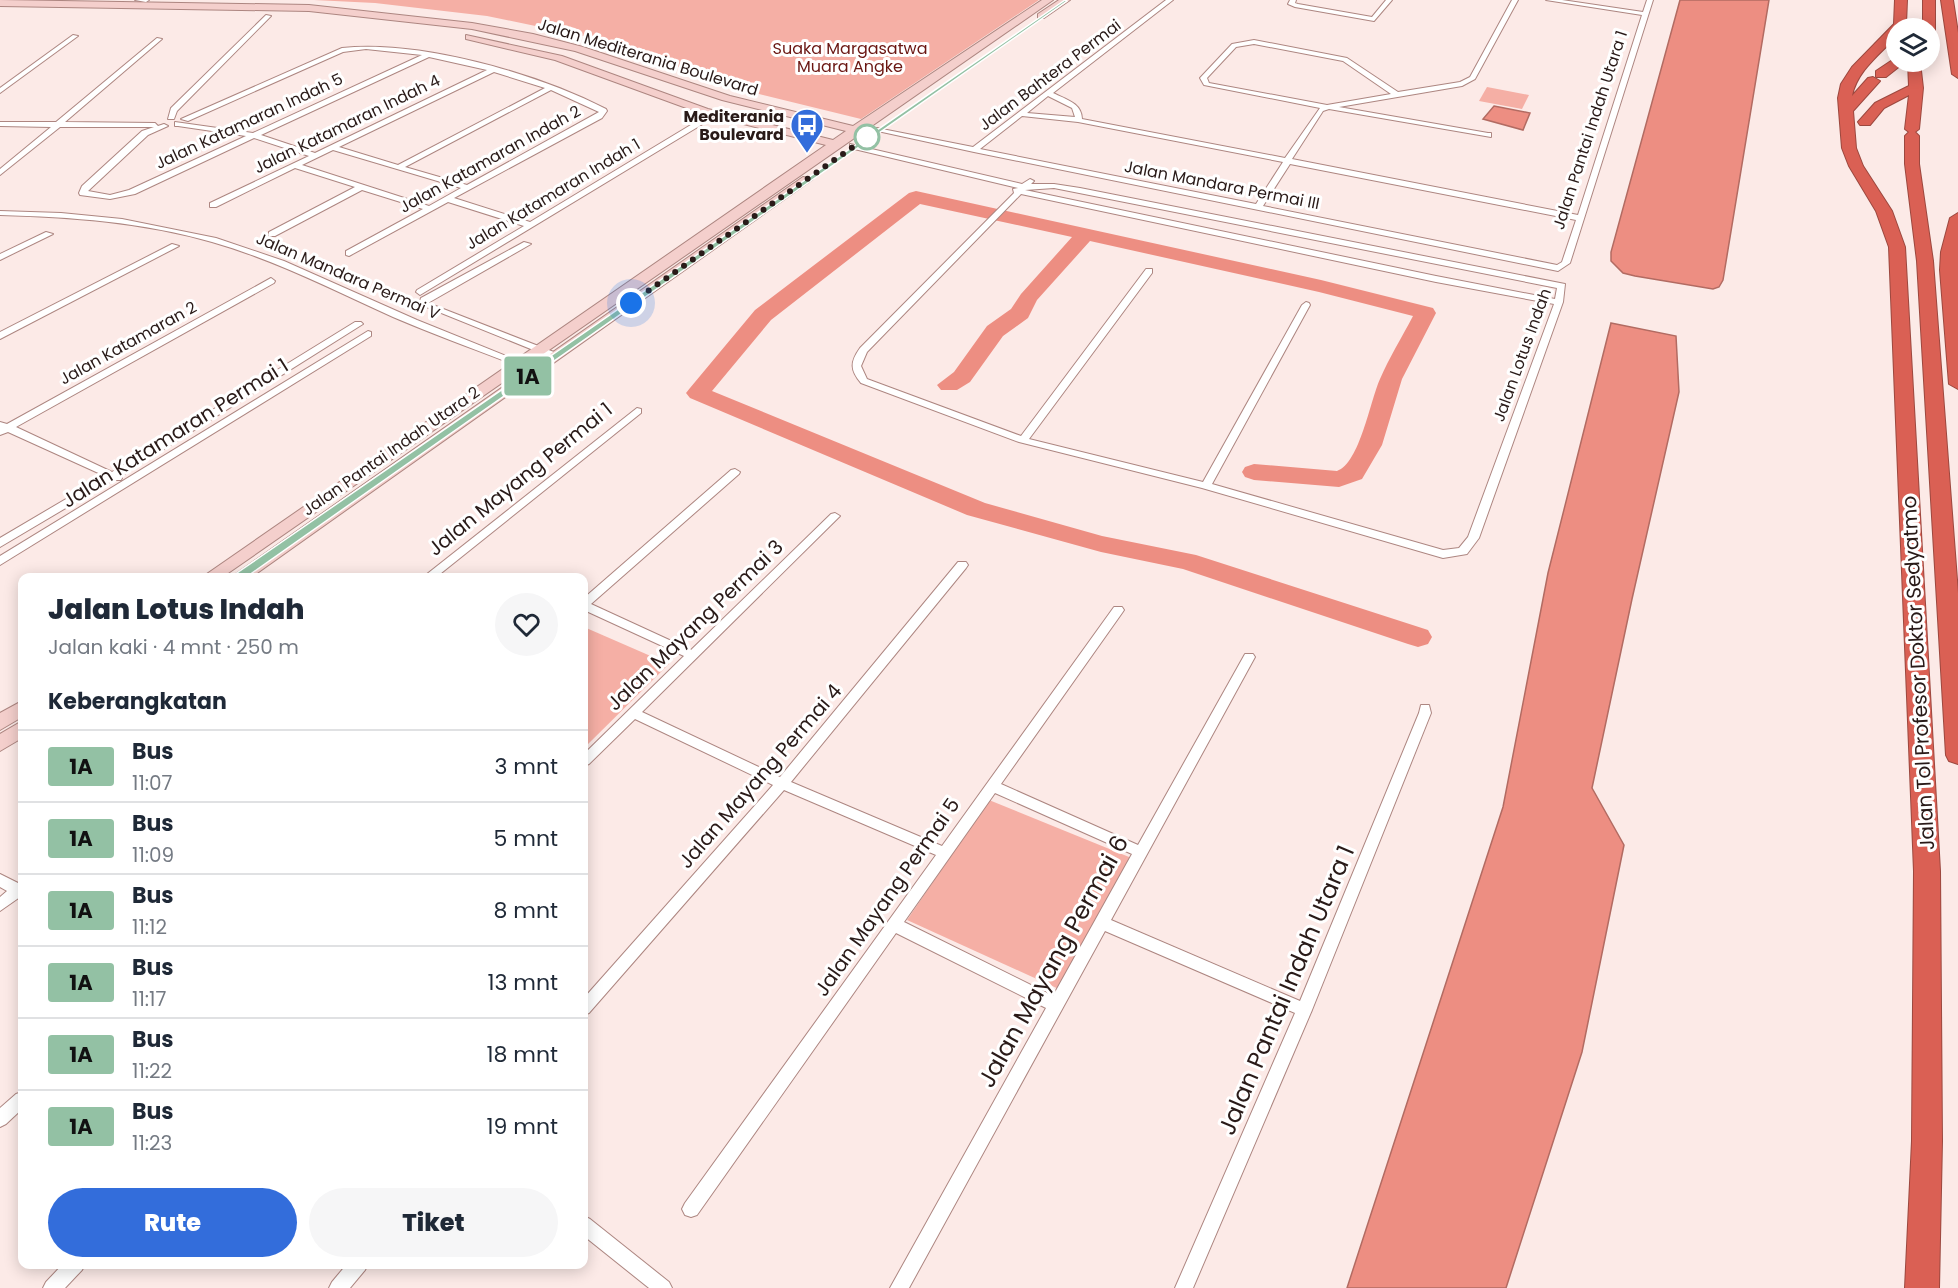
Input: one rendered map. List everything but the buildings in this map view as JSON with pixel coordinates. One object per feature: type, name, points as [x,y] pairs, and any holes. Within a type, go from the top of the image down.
[{"type":"highway","points":[[1900,18],[1901,0]]},
{"type":"highway","points":[[1913,0],[1913,18]]},
{"type":"highway","points":[[1929,0],[1929,18]]},
{"type":"highway","points":[[1947,0],[1958,74]]},
{"type":"highway","name":"Jalan Tol Profesor Doktor Sedyatmo","points":[[1886,40],[1857,69],[1848,84],[1845,91],[1845,112],[1849,148],[1884,211],[1896,246],[1907,420],[1927,871],[1927,1141],[1922,1288]]},
{"type":"highway","points":[[1845,112],[1886,71]]},
{"type":"highway","name":"Jalan Tol Profesor Doktor Sedyatmo","points":[[1915,72],[1912,164],[1925,261],[1958,755]]},
{"type":"highway","name":"Jalan Tol Profesor Doktor Sedyatmo","points":[[1916,88],[1924,72]]},
{"type":"highway","points":[[1870,187],[1864,131],[1866,118],[1881,106],[1916,88]]},
{"type":"highway","points":[[1957,226],[1948,270],[1958,384]]},
{"type":"street","points":[[138,0],[146,0]]},
{"type":"street","name":"Jalan Pantai Indah Utara 2","points":[[245,573],[556,356],[1048,0]]},
{"type":"street","points":[[905,111],[1065,0]]},
{"type":"street","name":"Jalan Bahtera Permai","points":[[974,150],[1170,0]]},
{"type":"street","points":[[1293,0],[1291,4],[1297,6],[1374,19],[1389,0]]},
{"type":"street","points":[[1258,207],[1320,110],[1330,106],[1462,84],[1473,78],[1515,0]]},
{"type":"street","points":[[1549,0],[1645,14]]},
{"type":"street","name":"Jalan Pantai Indah Utara 1","points":[[1560,268],[1566,262],[1581,218],[1650,0]]},
{"type":"street","name":"Jalan Mediterania Boulevard","points":[[2,4],[309,8],[462,24],[568,46],[856,139]]},
{"type":"street","name":"Jalan Mediterania Boulevard","points":[[2,4],[92,13],[271,16],[398,27],[468,36],[558,58],[730,119],[835,144]]},
{"type":"street","points":[[92,13],[104,5]]},
{"type":"street","points":[[171,117],[174,110],[271,16]]},
{"type":"street","points":[[0,91],[75,36]]},
{"type":"street","points":[[0,173],[159,39]]},
{"type":"street","points":[[1396,94],[1345,59],[1254,42],[1234,45],[1203,78],[1206,84],[1221,88],[1488,135]]},
{"type":"street","name":"Jalan Katamaran Indah 2","points":[[185,119],[351,48],[371,46],[427,55],[493,70],[550,88],[604,112],[350,253]]},
{"type":"street","name":"Jalan Katamaran Indah 5","points":[[162,125],[145,133],[82,191],[103,197],[127,194],[427,55]]},
{"type":"street","name":"Jalan Katamaran Indah 4","points":[[213,205],[493,70]]},
{"type":"street","points":[[401,166],[550,88]]},
{"type":"street","points":[[676,100],[701,89]]},
{"type":"street","points":[[1047,93],[1076,107],[1078,120]]},
{"type":"street","points":[[1020,114],[1078,120],[1288,159],[1581,218]]},
{"type":"street","points":[[162,125],[160,122],[171,117],[185,119]]},
{"type":"street","points":[[178,124],[185,119]]},
{"type":"street","name":"Jalan Katamaran Indah 1","points":[[420,292],[702,122]]},
{"type":"street","points":[[0,124],[178,124],[252,135],[317,156]]},
{"type":"street","name":"Jalan Pantai Indah Utara 2","points":[[216,573],[835,144],[856,139],[882,127]]},
{"type":"street","name":"Jalan Mandara Permai III","points":[[882,127],[899,134],[974,150],[1560,268]]},
{"type":"street","points":[[813,160],[826,158],[856,139]]},
{"type":"street","name":"Jalan Lotus Indah","points":[[856,139],[1027,186],[1080,190],[1562,286],[1473,538],[1463,551],[1443,554],[1206,486],[1023,440],[864,381],[856,371],[855,361],[863,350],[1009,201],[1027,186]]},
{"type":"street","points":[[333,148],[401,166],[469,188]]},
{"type":"street","points":[[296,166],[431,208]]},
{"type":"street","points":[[942,176],[1027,186],[1558,302]]},
{"type":"street","points":[[272,234],[362,187]]},
{"type":"street","points":[[448,199],[531,225]]},
{"type":"street","name":"Jalan Mandara Permai V","points":[[0,213],[93,217],[182,232],[242,248],[296,268],[398,315],[536,370]]},
{"type":"street","points":[[0,257],[49,234]]},
{"type":"street","name":"Jalan Katamaran Indah 1","points":[[527,244],[424,300],[423,304],[556,356]]},
{"type":"street","points":[[0,336],[175,246]]},
{"type":"street","points":[[1023,440],[1149,271]]},
{"type":"street","name":"Jalan Katamaran 2","points":[[2,428],[271,281]]},
{"type":"street","points":[[1206,486],[1306,305]]},
{"type":"street","points":[[0,543],[113,476],[358,324]]},
{"type":"street","name":"Jalan Katamaran Permai 1","points":[[0,561],[130,483],[368,334]]},
{"type":"street","name":"Jalan Mayang Permai 1","points":[[433,573],[637,411]]},
{"type":"street","points":[[2,428],[130,483]]},
{"type":"street","points":[[588,601],[735,472]]},
{"type":"street","name":"Jalan Mayang Permai 3","points":[[588,757],[835,516]]},
{"type":"street","name":"Jalan Mayang Permai 4","points":[[588,1003],[782,784],[962,565]]},
{"type":"street","points":[[588,607],[692,655]]},
{"type":"street","name":"Jalan Mayang Permai 5","points":[[691,1209],[1118,610]]},
{"type":"street","name":"Jalan Mayang Permai 6","points":[[899,1288],[1249,657]]},
{"type":"street","name":"Jalan Pantai Indah Utara 1","points":[[1184,1288],[1304,1010],[1425,708]]},
{"type":"street","points":[[0,723],[18,711]]},
{"type":"street","points":[[633,713],[782,784],[945,853]]},
{"type":"street","points":[[0,744],[18,731]]},
{"type":"street","points":[[992,786],[1141,852]]},
{"type":"street","points":[[0,880],[18,889]]},
{"type":"street","points":[[0,905],[18,892]]},
{"type":"street","points":[[1102,923],[1304,1010]]},
{"type":"street","points":[[894,924],[1056,1005]]},
{"type":"street","points":[[0,1119],[18,1103]]},
{"type":"street","points":[[588,1229],[663,1288]]},
{"type":"street","points":[[52,1288],[71,1269]]},
{"type":"street","points":[[338,1288],[354,1269]]},
{"type":"green space","name":"Suaka Margasatwa Muara Angke","points":[[314,0],[1039,0],[861,119],[739,89],[612,42],[487,16],[375,3]]},
{"type":"green space","points":[[1487,87],[1529,95],[1522,109],[1479,101]]},
{"type":"green space","points":[[588,629],[669,664],[588,744]]},
{"type":"green space","points":[[989,800],[1134,859],[1061,990],[907,920]]},
{"type":"shaded area","points":[[1680,0],[1769,0],[1723,280],[1719,287],[1713,289],[1623,273],[1611,261],[1611,252]]},
{"type":"shaded area","points":[[1494,106],[1530,113],[1523,130],[1483,119]]},
{"type":"shaded area","points":[[1611,323],[1676,336],[1679,392],[1592,788],[1624,845],[1582,1052],[1506,1288],[1347,1288],[1503,807],[1548,573]]},
{"type":"waterway","points":[[1254,472],[1339,479],[1353,474],[1370,445],[1391,379],[1425,313],[1321,286],[916,197],[763,315],[698,393],[976,509],[1101,544],[1187,561],[1418,637]]},
{"type":"waterway","points":[[949,385],[962,377],[995,331],[1020,313],[1028,298],[1084,236]]},
{"type":"bus line","name":"1A","points":[[245,573],[1065,0]]},
{"type":"place","name":"Mediterania Boulevard","points":[[807,154]]},
{"type":"route","points":[[631,303],[867,137]]}]
